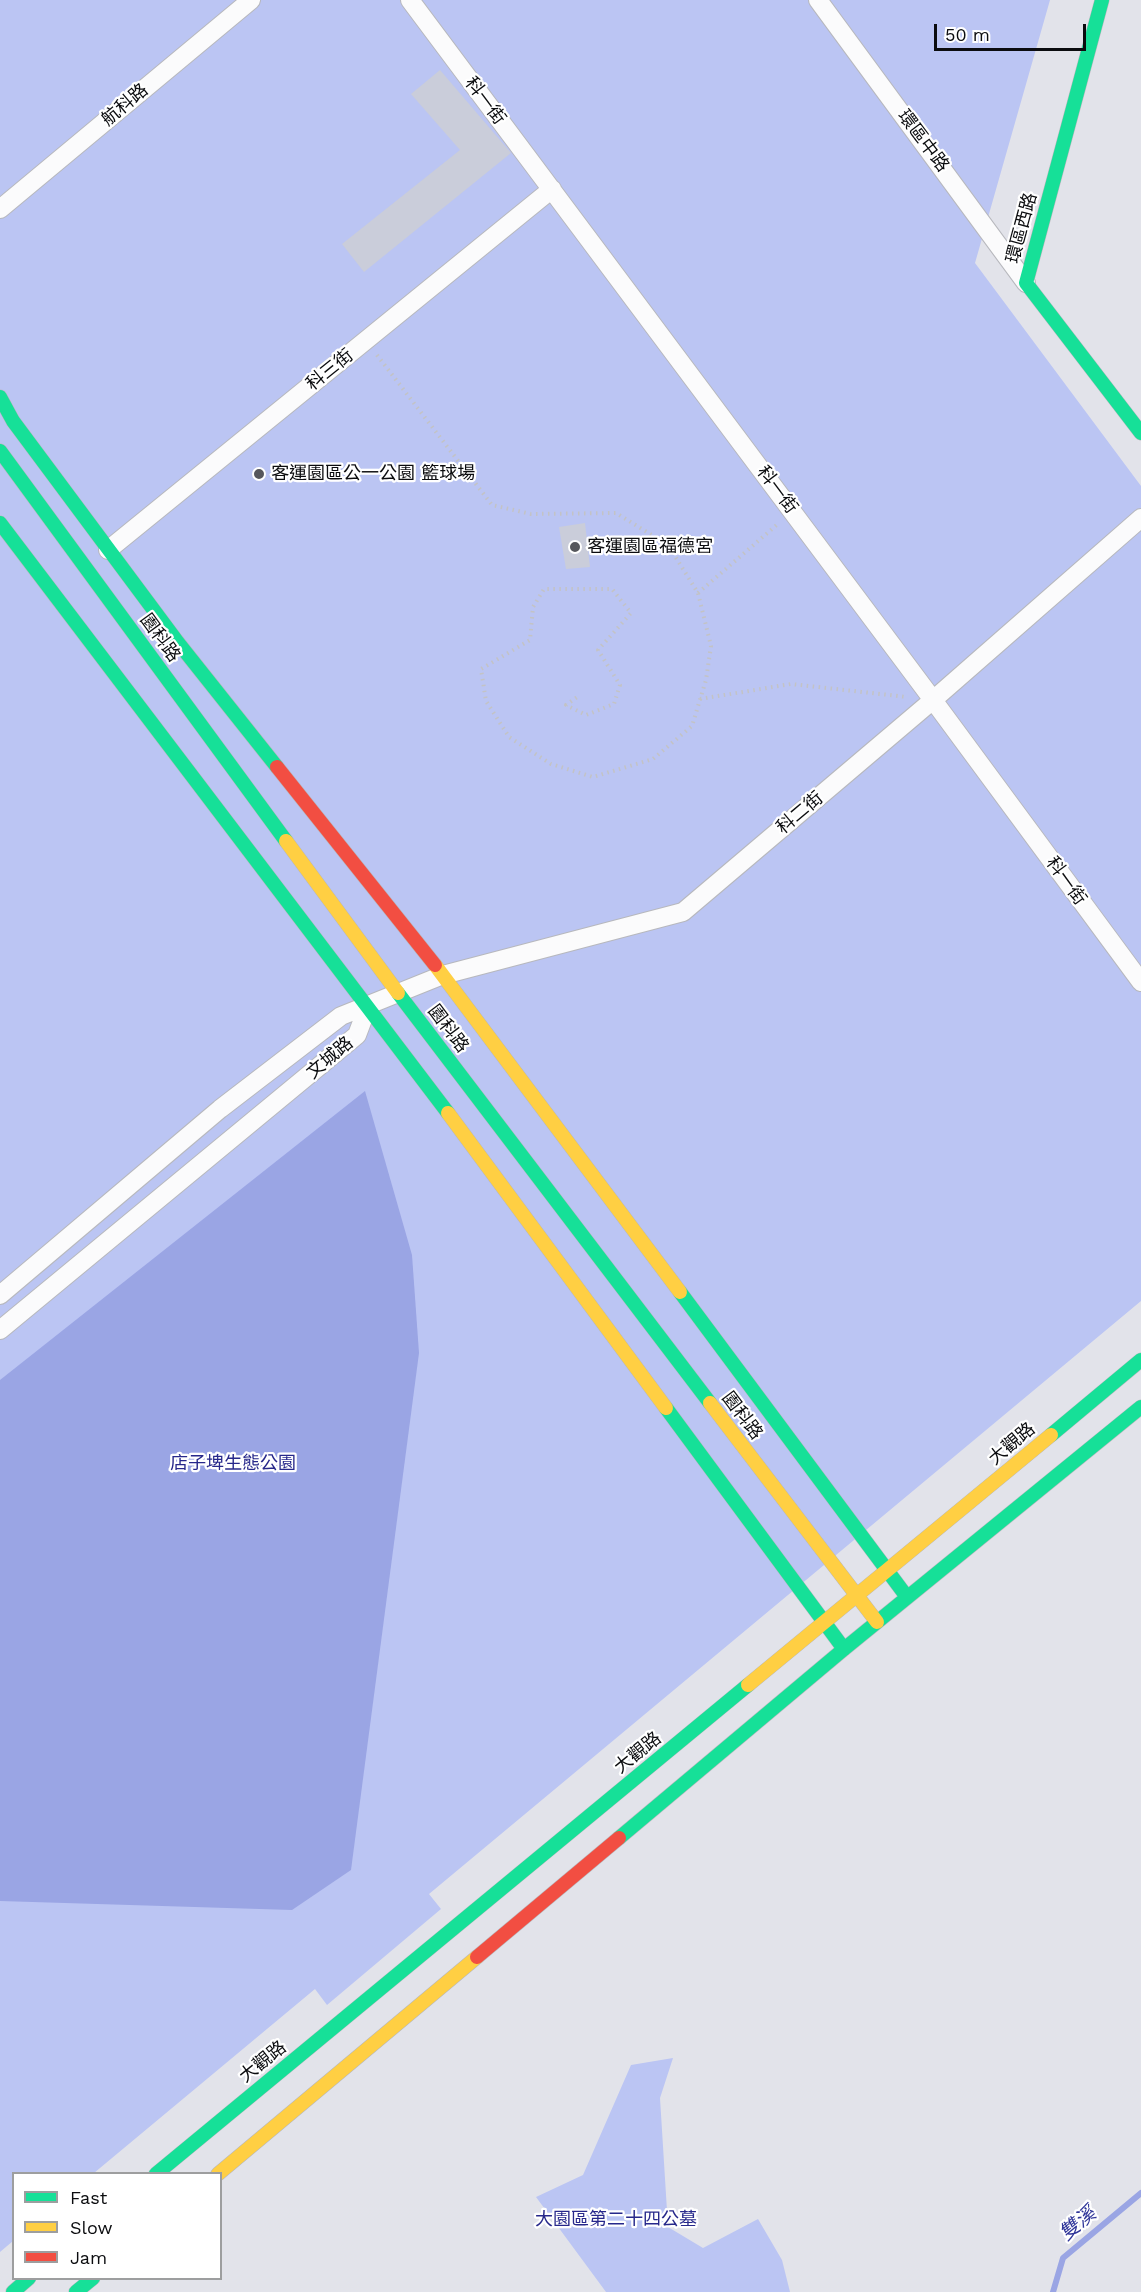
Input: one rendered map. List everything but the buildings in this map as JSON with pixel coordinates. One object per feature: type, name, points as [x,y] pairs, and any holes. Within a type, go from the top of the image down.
[{"type":"street","name":"航科路","points":[[0,209],[251,0]]},
{"type":"street","name":"科一街","points":[[410,0],[1141,982]]},
{"type":"street","name":"環區中路","points":[[818,0],[1026,283]]},
{"type":"street","name":"環區西路","points":[[1102,0],[1026,283],[1141,433]]},
{"type":"street","name":"科三街","points":[[108,550],[552,189]]},
{"type":"street","points":[[0,397],[13,421],[176,640],[442,975],[907,1597]]},
{"type":"street","name":"園科路","points":[[0,450],[397,992],[877,1622]]},
{"type":"street","name":"科二街","points":[[368,1006],[442,975],[683,912],[933,700],[1141,518]]},
{"type":"street","points":[[0,523],[368,1006],[844,1649]]},
{"type":"street","name":"文城路","points":[[0,1295],[230,1102],[340,1016],[368,1006]]},
{"type":"street","name":"文城路","points":[[0,1330],[357,1035],[368,1006]]},
{"type":"street","name":"大觀路","points":[[158,2172],[1141,1360]]},
{"type":"street","points":[[220,2172],[844,1649],[1141,1407]]},
{"type":"street","points":[[13,2292],[27,2280]]},
{"type":"street","points":[[77,2288],[90,2280]]},
{"type":"path","points":[[366,340],[492,505],[531,514],[616,513],[668,545],[698,593],[711,646],[692,726],[653,759],[593,777],[551,764],[509,737],[486,701],[481,669],[530,640],[533,607],[544,589],[612,589],[631,613],[598,650],[620,685],[614,705],[586,715],[566,705],[580,694]]},
{"type":"path","points":[[698,593],[793,512]]},
{"type":"path","points":[[700,699],[791,684],[933,700]]},
{"type":"green space","points":[[0,0],[1050,0],[975,263],[1141,486],[1141,1301],[429,1894],[441,1909],[327,2005],[315,1989],[95,2172],[12,2172],[12,2242],[0,2252]]},
{"type":"green space","name":"大園區第二十四公墓","points":[[673,2058],[660,2098],[668,2227],[703,2248],[758,2219],[782,2260],[790,2292],[606,2292],[536,2197],[583,2175],[631,2065]]},
{"type":"shaded area","name":"店子埤生態公園","points":[[365,1091],[412,1255],[419,1353],[351,1870],[292,1910],[0,1901],[0,1380]]},
{"type":"waterway","name":"雙溪","points":[[1053,2292],[1063,2258],[1141,2193]]},
{"type":"traffic: fast","points":[[1102,0],[1026,283],[1141,433]]},
{"type":"traffic: fast","points":[[0,397],[13,421],[176,640],[277,767]]},
{"type":"traffic: fast","points":[[0,451],[286,841]]},
{"type":"traffic: fast","points":[[0,523],[448,1113]]},
{"type":"traffic: fast","points":[[398,993],[710,1403]]},
{"type":"traffic: fast","points":[[680,1292],[907,1597]]},
{"type":"traffic: fast","points":[[1051,1435],[1141,1360]]},
{"type":"traffic: fast","points":[[619,1838],[844,1649],[1141,1407]]},
{"type":"traffic: fast","points":[[666,1408],[844,1649]]},
{"type":"traffic: fast","points":[[158,2172],[748,1685]]},
{"type":"traffic: fast","points":[[13,2292],[27,2280]]},
{"type":"traffic: fast","points":[[76,2292],[91,2280]]},
{"type":"traffic: slow","points":[[286,841],[398,993]]},
{"type":"traffic: slow","points":[[435,965],[680,1292]]},
{"type":"traffic: slow","points":[[448,1113],[666,1408]]},
{"type":"traffic: slow","points":[[710,1403],[877,1622]]},
{"type":"traffic: slow","points":[[748,1685],[1051,1435]]},
{"type":"traffic: slow","points":[[220,2172],[477,1957]]},
{"type":"traffic: jam","points":[[277,767],[435,965]]},
{"type":"traffic: jam","points":[[477,1957],[619,1838]]},
{"type":"place","name":"客運園區公一公園 籃球場","points":[[259,474]]},
{"type":"place","name":"客運園區福德宮","points":[[575,547]]}]
